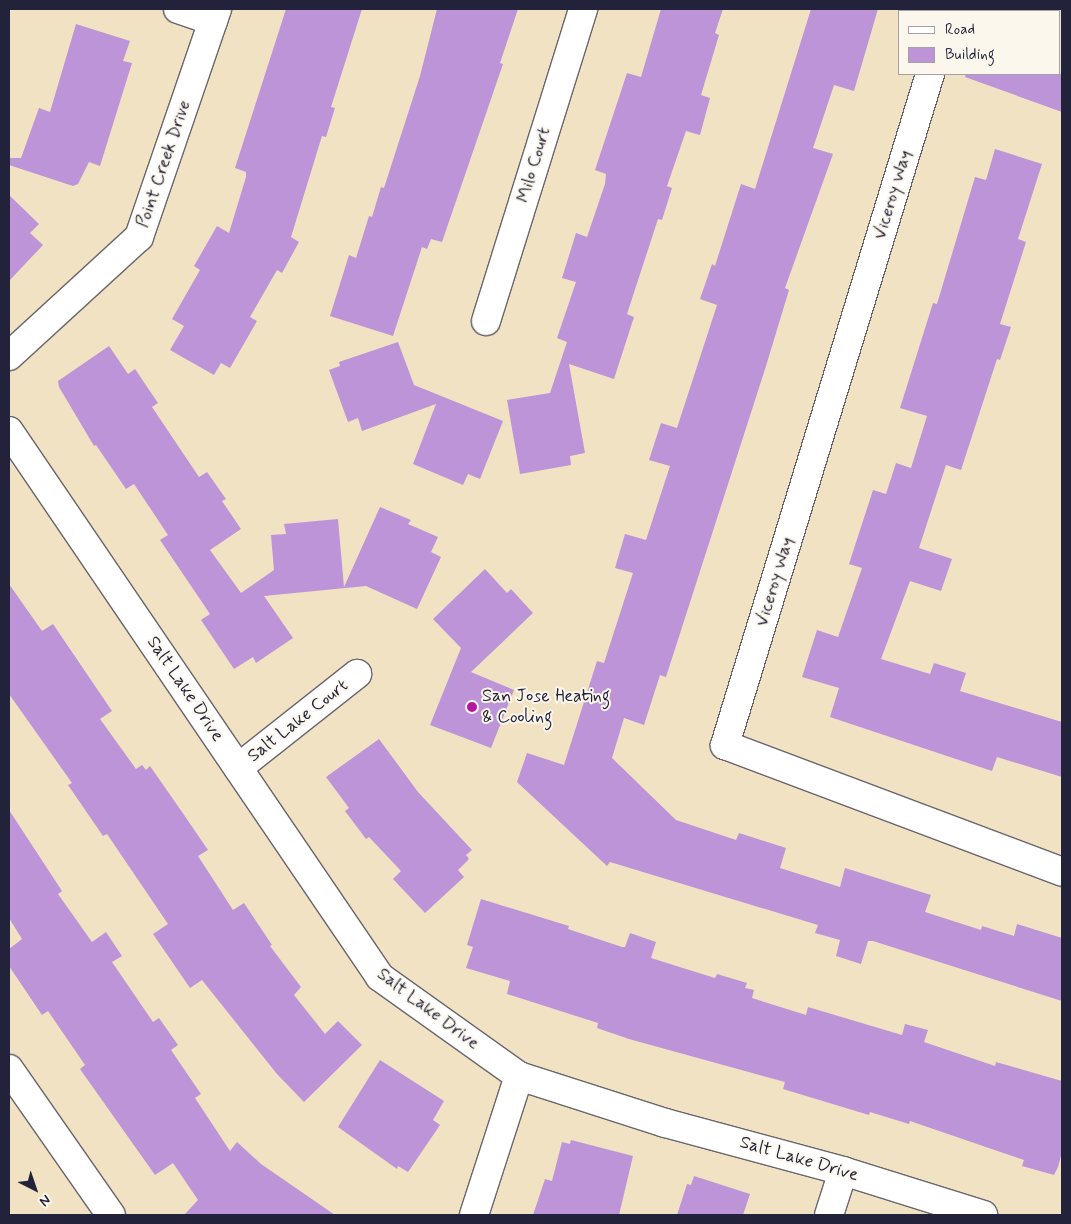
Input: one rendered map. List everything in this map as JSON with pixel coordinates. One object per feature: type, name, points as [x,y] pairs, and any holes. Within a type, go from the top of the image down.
[{"type":"street","points":[[178,9],[215,15]]},
{"type":"street","name":"Milo Court","points":[[486,321],[583,9]]},
{"type":"street","name":"Point Creek Drive","points":[[9,356],[139,238],[215,15]]},
{"type":"street","name":"Viceroy Way","points":[[930,75],[725,745],[1062,872]]},
{"type":"street","name":"Salt Lake Drive","points":[[9,431],[380,977],[519,1076],[666,1123],[843,1171],[983,1215]]},
{"type":"street","name":"Salt Lake Court","points":[[238,768],[357,674]]},
{"type":"street","points":[[9,1069],[111,1215]]},
{"type":"street","points":[[474,1215],[519,1076]]},
{"type":"street","points":[[829,1215],[843,1171]]},
{"type":"building","points":[[286,9],[362,9],[331,107],[335,108],[326,137],[322,136],[291,237],[299,242],[282,273],[277,270],[250,317],[257,321],[230,368],[221,363],[214,375],[170,350],[184,326],[172,319],[200,270],[194,266],[217,226],[229,233],[246,177],[246,172],[235,168]]},
{"type":"building","points":[[437,9],[518,9],[500,63],[503,64],[442,242],[431,239],[427,249],[422,247],[393,336],[330,316],[349,255],[356,258],[369,216],[372,217],[381,187],[384,188],[420,76]]},
{"type":"building","points":[[661,9],[723,9],[715,33],[719,35],[701,95],[710,98],[700,135],[686,131],[667,186],[672,188],[662,220],[658,219],[627,314],[634,317],[614,379],[569,364],[585,453],[570,456],[571,465],[520,474],[507,400],[550,393],[567,342],[557,338],[576,282],[562,278],[576,233],[587,237],[605,184],[606,174],[595,170],[627,73],[641,77]]},
{"type":"building","points":[[811,9],[878,9],[854,91],[834,85],[813,148],[833,154],[785,288],[789,290],[766,366],[666,677],[660,675],[644,725],[624,718],[612,758],[676,820],[736,840],[739,833],[786,848],[780,868],[840,887],[845,868],[931,895],[925,912],[981,930],[982,926],[1014,936],[1017,924],[1062,938],[1062,1001],[873,941],[868,941],[861,964],[836,956],[840,940],[815,933],[818,925],[610,862],[607,866],[517,782],[527,753],[564,765],[597,661],[604,663],[633,573],[615,568],[625,534],[646,540],[670,466],[649,460],[661,423],[677,428],[717,305],[700,299],[712,264],[715,266],[741,184],[755,189]]},
{"type":"building","points":[[76,24],[130,41],[123,61],[132,63],[100,166],[89,162],[78,184],[73,186],[9,165],[9,158],[21,158],[39,108],[50,112]]},
{"type":"building","points":[[1062,74],[1062,112],[965,77],[966,75]]},
{"type":"building","points":[[995,149],[1042,164],[1018,239],[1026,242],[1000,324],[1011,327],[1000,360],[997,359],[961,470],[946,465],[919,548],[952,559],[941,591],[910,581],[881,659],[930,674],[934,663],[966,673],[960,691],[1062,722],[1062,777],[997,757],[992,771],[830,717],[839,688],[802,677],[817,630],[838,637],[862,568],[849,564],[873,490],[886,494],[896,463],[911,468],[927,416],[900,408],[933,303],[937,304],[975,177],[986,180]]},
{"type":"building","points":[[9,195],[39,224],[30,233],[43,245],[9,281]]},
{"type":"building","points":[[398,342],[414,385],[503,421],[480,479],[468,474],[463,485],[413,464],[436,404],[362,431],[358,418],[348,422],[329,370],[340,366],[339,362]]},
{"type":"building","points":[[109,346],[128,374],[135,369],[158,403],[152,407],[199,477],[207,472],[226,499],[222,501],[241,529],[210,550],[241,593],[274,570],[271,535],[286,534],[284,524],[338,519],[344,587],[380,507],[411,520],[408,524],[438,537],[431,552],[441,557],[417,609],[366,586],[264,596],[293,638],[256,663],[253,657],[234,669],[201,620],[210,614],[160,540],[168,535],[134,484],[126,489],[96,445],[94,446],[59,387],[58,381]]},
{"type":"building","points":[[485,569],[507,593],[511,589],[533,613],[471,672],[514,690],[491,748],[430,725],[461,648],[433,619]]},
{"type":"building","points":[[9,584],[42,631],[53,624],[112,711],[100,719],[136,769],[142,765],[146,770],[150,766],[208,850],[198,856],[233,910],[244,903],[272,945],[270,946],[301,987],[294,995],[325,1034],[338,1021],[362,1045],[304,1102],[277,1074],[202,980],[190,988],[153,934],[168,924],[107,834],[103,836],[68,785],[72,783],[9,694]]},
{"type":"building","points":[[379,739],[418,792],[472,850],[466,855],[469,859],[458,870],[464,877],[425,913],[393,879],[401,871],[369,837],[366,839],[345,811],[349,808],[326,777]]},
{"type":"building","points":[[9,810],[62,891],[58,894],[92,942],[106,932],[122,956],[112,962],[153,1022],[159,1018],[178,1045],[171,1050],[201,1094],[195,1098],[230,1151],[237,1142],[261,1164],[335,1215],[184,1215],[198,1200],[173,1163],[155,1175],[80,1069],[85,1065],[48,1011],[42,1015],[9,966],[9,949],[22,939],[9,918]]},
{"type":"building","points":[[481,899],[569,926],[568,929],[622,947],[625,947],[630,933],[656,942],[651,958],[715,978],[717,974],[747,983],[745,988],[754,990],[752,998],[806,1015],[808,1007],[902,1035],[905,1024],[928,1030],[924,1042],[995,1066],[996,1062],[1062,1081],[1062,1152],[1058,1167],[1054,1175],[1022,1166],[1024,1160],[910,1121],[909,1124],[870,1112],[869,1115],[783,1089],[785,1082],[629,1039],[597,1028],[598,1023],[507,994],[510,981],[466,968],[473,947],[467,945]]},
{"type":"building","points":[[380,1060],[444,1101],[433,1120],[440,1125],[408,1172],[398,1166],[397,1169],[338,1127]]},
{"type":"building","points":[[571,1140],[633,1156],[619,1215],[533,1215],[545,1179],[552,1181],[562,1142],[570,1144]]},
{"type":"building","points":[[694,1176],[750,1194],[743,1215],[677,1215],[687,1184],[691,1185]]},
{"type":"place","name":"San Jose Heating & Cooling","points":[[472,707]]}]
